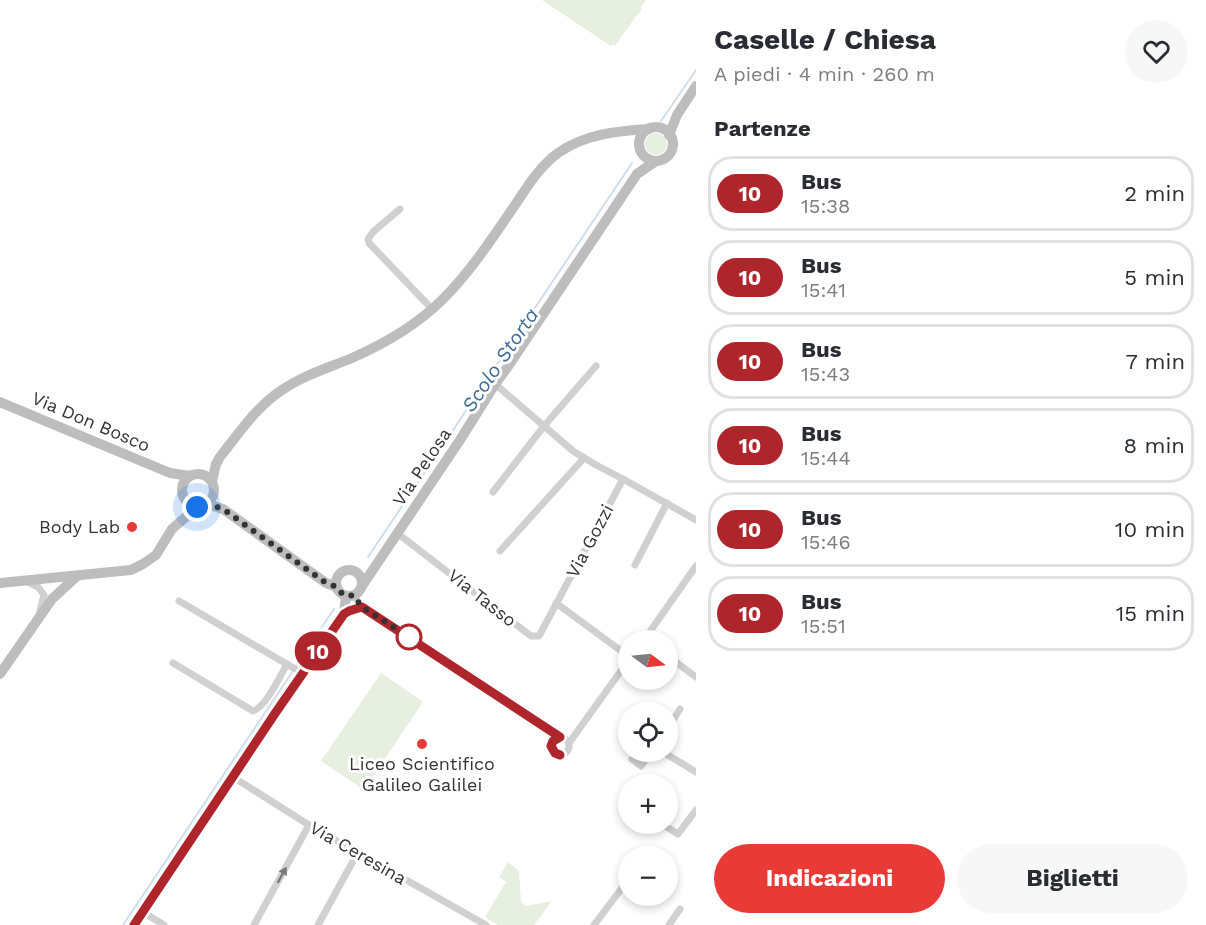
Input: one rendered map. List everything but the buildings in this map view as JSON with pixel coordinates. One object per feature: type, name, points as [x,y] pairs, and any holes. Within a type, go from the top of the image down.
[{"type":"main road","name":"Via Pelosa","points":[[637,174],[642,136],[659,131],[677,115],[696,86]]},
{"type":"main road","name":"Via Pelosa","points":[[362,586],[637,174],[669,154],[672,144],[659,131]]},
{"type":"main road","points":[[177,524],[186,479],[216,464],[257,411],[280,391],[305,376],[386,341],[432,309],[466,273],[535,176],[556,154],[576,141],[601,134],[659,131]]},
{"type":"main road","points":[[614,133],[631,139],[645,158],[656,161]]},
{"type":"main road","name":"Via Don Bosco","points":[[0,402],[170,474],[209,477],[223,509]]},
{"type":"main road","points":[[0,583],[130,570],[143,564],[156,555],[177,524],[213,497],[216,464]]},
{"type":"main road","name":"Via Don Bosco","points":[[170,474],[188,503],[223,509],[326,583],[337,587]]},
{"type":"main road","points":[[356,573],[374,568]]},
{"type":"main road","points":[[319,578],[349,571],[361,578],[362,586],[357,593],[350,596],[339,591],[337,579],[339,575]]},
{"type":"main road","points":[[0,674],[51,599],[78,576]]},
{"type":"main road","points":[[135,925],[233,777],[295,669],[344,614],[350,596]]},
{"type":"street","points":[[399,208],[373,232],[368,239],[369,243],[432,309]]},
{"type":"street","points":[[493,492],[544,426],[596,366]]},
{"type":"street","points":[[495,384],[573,451],[696,520]]},
{"type":"street","points":[[500,551],[584,458]]},
{"type":"street","name":"Via Gozzi","points":[[556,603],[623,479]]},
{"type":"street","points":[[635,565],[667,503]]},
{"type":"street","name":"Via Tasso","points":[[398,533],[531,636],[539,636],[556,603]]},
{"type":"street","points":[[652,630],[696,566]]},
{"type":"street","points":[[26,580],[38,587],[44,595],[39,616]]},
{"type":"street","points":[[350,596],[362,607],[560,737],[565,738],[569,743]]},
{"type":"street","points":[[173,663],[253,711],[262,705],[295,669],[179,601]]},
{"type":"street","points":[[556,603],[618,651]]},
{"type":"street","points":[[344,614],[362,607]]},
{"type":"street","points":[[678,664],[696,677]]},
{"type":"street","points":[[550,730],[553,751],[563,755],[568,751],[569,743],[618,673]]},
{"type":"street","points":[[552,743],[560,737]]},
{"type":"street","points":[[678,761],[696,772]]},
{"type":"street","name":"Via Ceresina","points":[[233,777],[309,825],[486,925]]},
{"type":"street","points":[[678,834],[696,810]]},
{"type":"street","points":[[254,925],[309,825]]},
{"type":"street","points":[[318,925],[357,852]]},
{"type":"street","points":[[594,925],[618,893]]},
{"type":"street","points":[[669,925],[680,909]]},
{"type":"street","points":[[143,912],[164,925]]},
{"type":"shaded area","points":[[542,0],[646,0],[615,46],[613,44],[611,46]]},
{"type":"shaded area","points":[[656,133],[664,136],[667,144],[664,152],[656,155],[648,152],[645,144],[648,136]]},
{"type":"shaded area","points":[[381,673],[423,702],[364,790],[321,761]]},
{"type":"shaded area","points":[[508,862],[519,871],[521,902],[526,906],[552,901],[534,925],[498,925],[485,917],[506,882],[499,877]]},
{"type":"waterway","name":"Scolo Storta","points":[[661,121],[696,70]]},
{"type":"waterway","name":"Scolo Storta","points":[[368,557],[632,163]]},
{"type":"waterway","name":"Scolo Storta","points":[[296,666],[334,609]]},
{"type":"waterway","name":"Scolo Storta","points":[[123,925],[293,671]]},
{"type":"bus line","name":"10","points":[[134,925],[302,673],[344,614],[349,611],[362,607],[560,737],[555,739],[551,746],[553,751],[560,755]]},
{"type":"place","name":"Body Lab","points":[[132,527]]},
{"type":"place","name":"Liceo Scientifico Galileo Galilei","points":[[422,744]]},
{"type":"route","points":[[197,507],[207,504],[223,509],[326,583],[337,587],[342,594],[353,595],[362,607],[409,637]]}]
